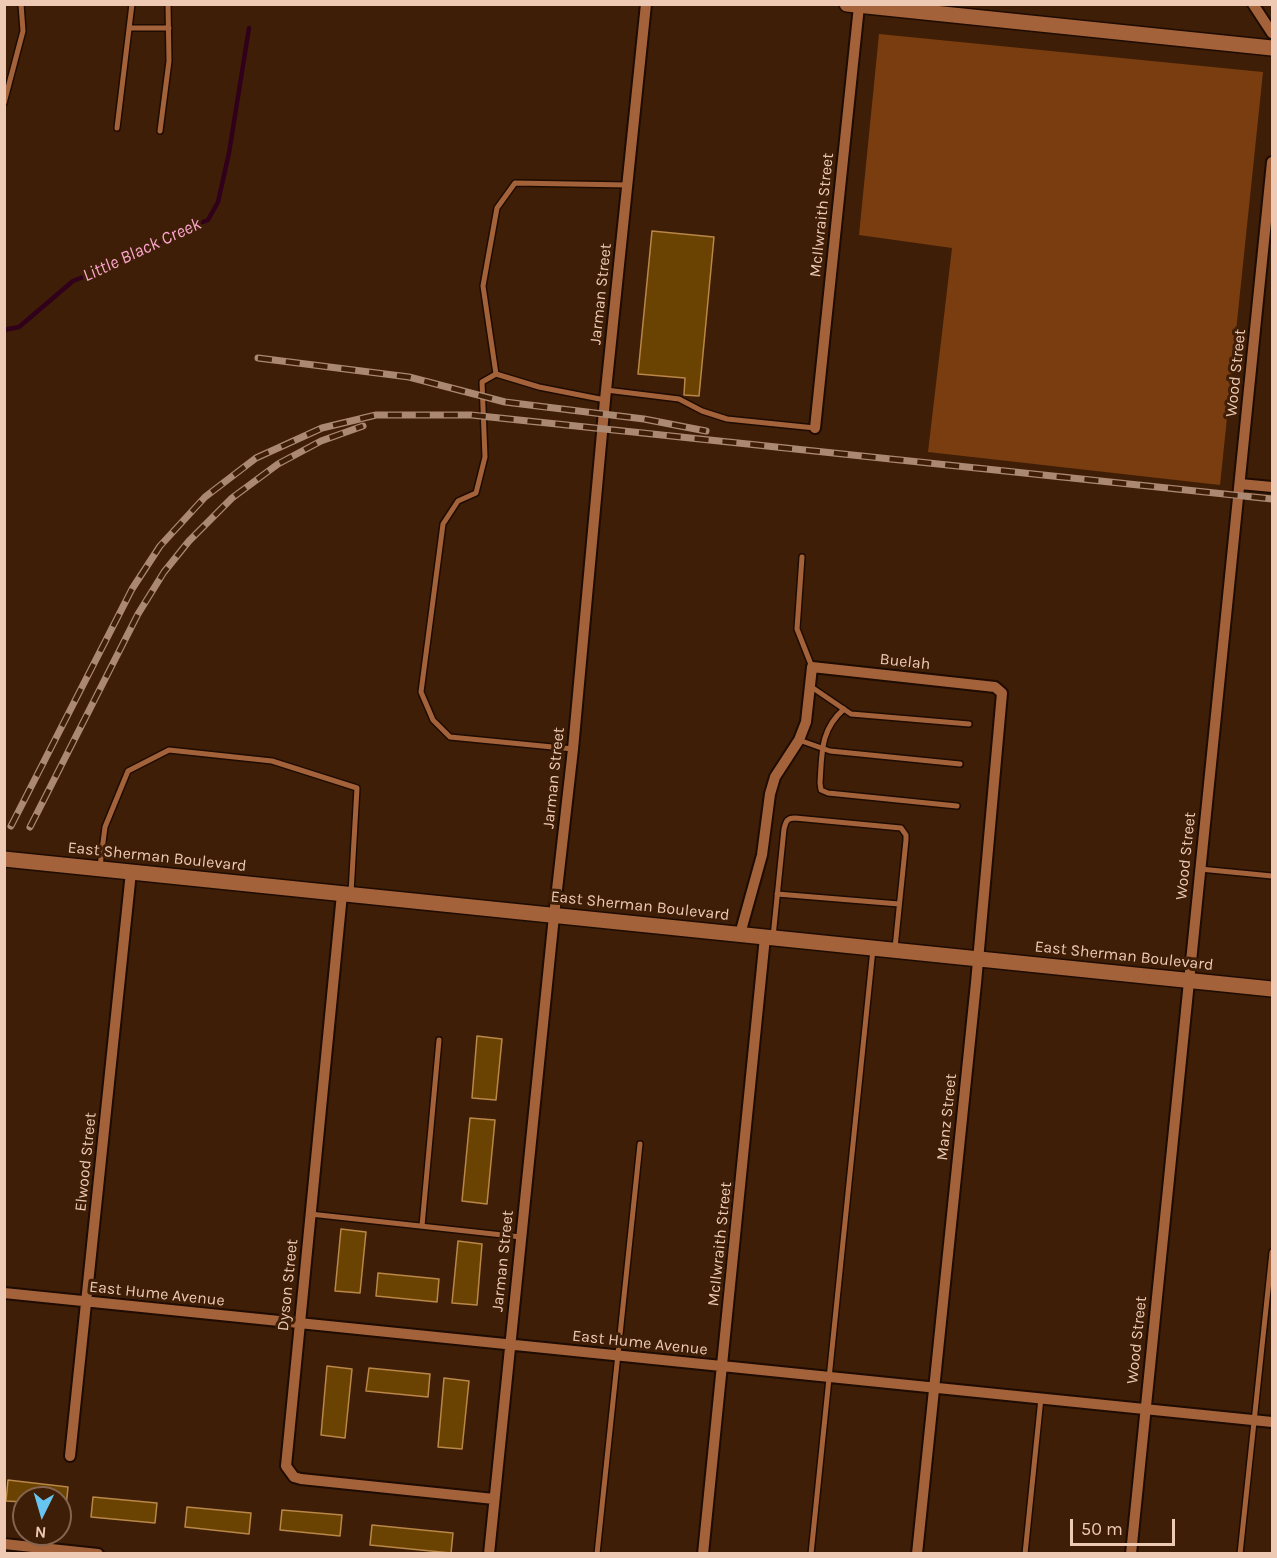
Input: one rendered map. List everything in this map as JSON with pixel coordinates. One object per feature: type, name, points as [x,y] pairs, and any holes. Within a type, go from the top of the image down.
[{"type":"main road","points":[[853,5],[916,8],[1272,48]]},
{"type":"main road","name":"East Sherman Boulevard","points":[[4,859],[1272,989]]},
{"type":"street","name":"Jarman Street","points":[[489,1554],[573,749],[646,4]]},
{"type":"street","points":[[1253,4],[1272,33]]},
{"type":"street","name":"McIlwraith Street","points":[[815,428],[853,5]]},
{"type":"street","name":"Wood Street","points":[[1131,1554],[1272,162]]},
{"type":"street","points":[[1240,484],[1272,487]]},
{"type":"street","points":[[740,934],[762,855],[770,794],[775,777],[799,740],[806,722],[812,667]]},
{"type":"street","name":"Buelah","points":[[812,667],[995,687]]},
{"type":"street","name":"Manz Street","points":[[917,1554],[978,958],[1002,693],[995,687]]},
{"type":"street","name":"Elwood Street","points":[[70,1456],[131,872]]},
{"type":"street","name":"Dyson Street","points":[[347,894],[310,1214],[286,1460],[288,1471],[294,1477],[301,1479],[494,1498]]},
{"type":"street","name":"McIlwraith Street","points":[[703,1554],[769,937]]},
{"type":"street","name":"East Hume Avenue","points":[[4,1293],[1272,1422]]},
{"type":"street","points":[[4,1544],[98,1554]]},
{"type":"lane","points":[[4,103],[23,31],[21,4]]},
{"type":"lane","points":[[117,128],[132,4]]},
{"type":"lane","points":[[160,131],[169,60],[168,4]]},
{"type":"lane","points":[[129,28],[169,28]]},
{"type":"lane","points":[[496,374],[483,286],[497,208],[515,183],[628,185]]},
{"type":"lane","points":[[573,749],[450,737],[433,720],[421,692],[443,524],[458,501],[476,493],[485,457],[482,382],[496,374],[539,387],[606,395],[679,399],[702,411],[726,418],[815,428]]},
{"type":"lane","points":[[802,557],[797,629],[812,667]]},
{"type":"lane","points":[[810,686],[851,714],[969,724]]},
{"type":"lane","points":[[844,709],[833,719],[826,732],[821,790],[828,793],[957,806]]},
{"type":"lane","points":[[799,740],[830,751],[960,764]]},
{"type":"lane","points":[[100,869],[105,827],[128,771],[169,750],[272,761],[357,788],[347,894]]},
{"type":"lane","points":[[769,937],[786,821],[795,818],[902,828],[906,834],[895,950]]},
{"type":"lane","points":[[1200,869],[1272,876]]},
{"type":"lane","points":[[777,894],[899,904]]},
{"type":"lane","points":[[811,1554],[873,948]]},
{"type":"lane","points":[[422,1226],[439,1040]]},
{"type":"lane","points":[[597,1554],[640,1144]]},
{"type":"lane","points":[[310,1214],[521,1237]]},
{"type":"lane","points":[[1240,1554],[1272,1252]]},
{"type":"lane","points":[[1024,1554],[1041,1398]]},
{"type":"shaded area","points":[[879,34],[1263,72],[1220,485],[928,452],[952,248],[859,235]]},
{"type":"building","points":[[652,231],[714,237],[699,396],[684,395],[685,378],[638,374]]},
{"type":"building","points":[[477,1036],[502,1039],[496,1100],[472,1098]]},
{"type":"building","points":[[470,1118],[495,1120],[487,1204],[462,1201]]},
{"type":"building","points":[[341,1229],[366,1232],[360,1293],[335,1291]]},
{"type":"building","points":[[458,1241],[482,1244],[477,1305],[452,1303]]},
{"type":"building","points":[[378,1273],[439,1279],[437,1302],[376,1296]]},
{"type":"building","points":[[327,1366],[352,1369],[345,1438],[321,1435]]},
{"type":"building","points":[[369,1368],[430,1374],[428,1397],[366,1391]]},
{"type":"building","points":[[444,1378],[469,1381],[462,1449],[438,1447]]},
{"type":"building","points":[[8,1480],[59,1486],[12,1486],[12,1501],[6,1501]]},
{"type":"building","points":[[93,1497],[157,1503],[155,1523],[91,1517]]},
{"type":"building","points":[[187,1507],[251,1513],[249,1534],[185,1527]]},
{"type":"building","points":[[282,1510],[342,1515],[340,1536],[280,1530]]},
{"type":"building","points":[[372,1525],[453,1533],[451,1553],[370,1545]]},
{"type":"waterway","name":"Little Black Creek","points":[[4,330],[19,327],[73,281],[126,260],[178,232],[208,220],[218,202],[229,153],[249,28]]},
{"type":"railway","points":[[258,358],[409,377],[505,402],[644,419],[706,431]]},
{"type":"railway","points":[[11,826],[132,589],[160,546],[205,497],[256,458],[322,428],[376,415],[471,415],[1272,499]]},
{"type":"railway","points":[[30,827],[138,614],[164,572],[189,541],[232,498],[278,464],[321,441],[363,426]]}]
